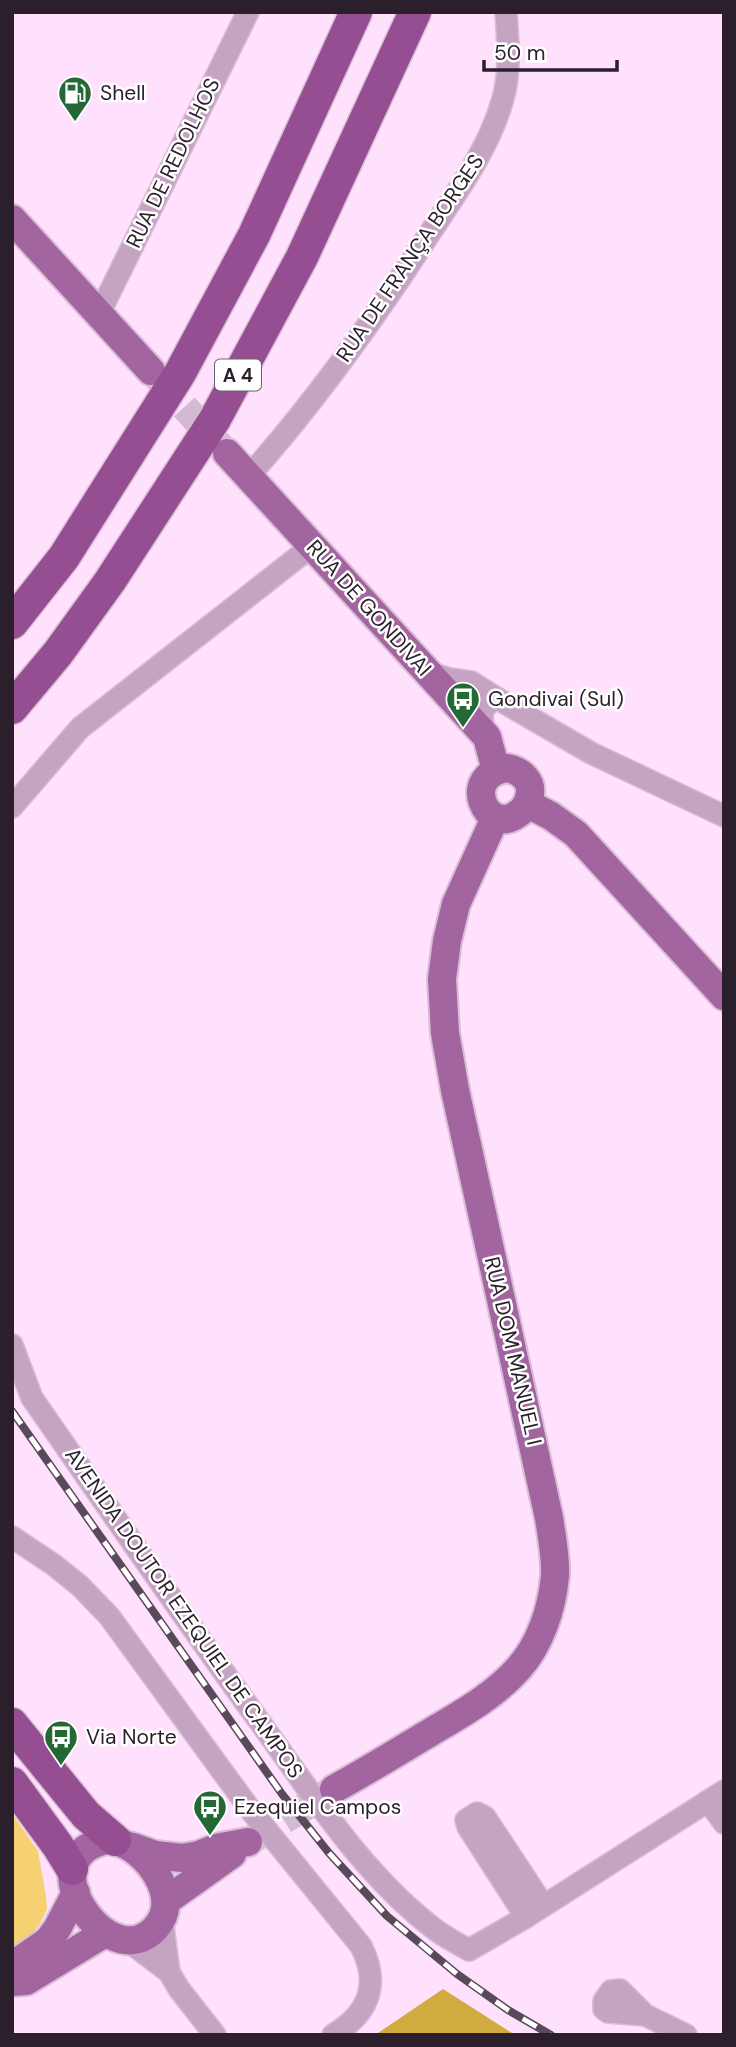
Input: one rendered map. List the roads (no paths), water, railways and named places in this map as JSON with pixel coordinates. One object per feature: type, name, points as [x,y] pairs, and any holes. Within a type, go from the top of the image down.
[{"type":"highway","name":"A 4","points":[[12,623],[64,557],[180,373],[254,234],[356,12]]},
{"type":"highway","name":"A 4","points":[[12,708],[58,653],[110,581],[215,419],[302,257],[415,12]]},
{"type":"highway","points":[[12,1724],[86,1815],[124,1844]]},
{"type":"highway","points":[[12,1783],[58,1846],[74,1881]]},
{"type":"main road","points":[[12,219],[152,371]]},
{"type":"main road","name":"RUA DE GONDIVAI","points":[[227,453],[487,737],[496,770]]},
{"type":"main road","points":[[496,770],[515,770],[524,775],[529,783],[531,793],[527,804],[513,818],[495,818],[482,801],[483,783],[496,770]]},
{"type":"main road","points":[[527,804],[551,816],[576,834],[724,996]]},
{"type":"main road","name":"RUA DOM MANUEL I","points":[[334,1789],[453,1719],[508,1680],[520,1668],[538,1639],[547,1619],[553,1591],[554,1556],[549,1518],[455,1090],[445,1033],[442,979],[447,941],[456,904],[495,818]]},
{"type":"main road","points":[[12,1968],[48,1941],[57,1929],[74,1881],[74,1860],[83,1849],[99,1841],[124,1844],[155,1855],[182,1858],[248,1842],[164,1910]]},
{"type":"main road","points":[[12,1982],[26,1981],[117,1937],[146,1936],[155,1929],[164,1910],[164,1892],[142,1855],[124,1844]]},
{"type":"main road","points":[[74,1881],[89,1917],[117,1937]]},
{"type":"street","name":"RUA DE REDOLHOS","points":[[99,313],[247,12]]},
{"type":"street","name":"RUA DE FRANÇA BORGES","points":[[248,477],[317,395],[384,304],[486,144],[502,102],[509,64],[506,12]]},
{"type":"street","points":[[12,807],[80,728],[312,545]]},
{"type":"street","points":[[426,671],[471,682],[591,753],[724,816]]},
{"type":"street","points":[[487,737],[481,714],[486,705],[498,699]]},
{"type":"street","name":"AVENIDA DOUTOR EZEQUIEL DE CAMPOS","points":[[12,1345],[32,1398],[228,1679],[312,1793],[379,1877],[439,1932],[469,1950],[716,1796]]},
{"type":"street","points":[[12,1537],[80,1586],[109,1616],[252,1812],[361,1946],[372,1979],[369,1993],[360,2014],[333,2035]]},
{"type":"street","points":[[716,1796],[724,1823]]},
{"type":"street","points":[[164,1910],[169,1972]]},
{"type":"street","points":[[117,1937],[169,1972],[215,2035]]},
{"type":"street","points":[[645,2015],[686,2035]]},
{"type":"tunnel","points":[[156,376],[221,447]]},
{"type":"tunnel","points":[[248,1842],[334,1789]]},
{"type":"railway","points":[[12,1411],[282,1794],[329,1853],[387,1916],[457,1974],[508,2010],[551,2035]]},
{"type":"place","name":"Shell","points":[[75,123]]},
{"type":"place","name":"Gondivai (Sul)","points":[[463,729]]},
{"type":"place","name":"Via Norte","points":[[61,1767]]},
{"type":"place","name":"Ezequiel Campos","points":[[210,1837]]}]
